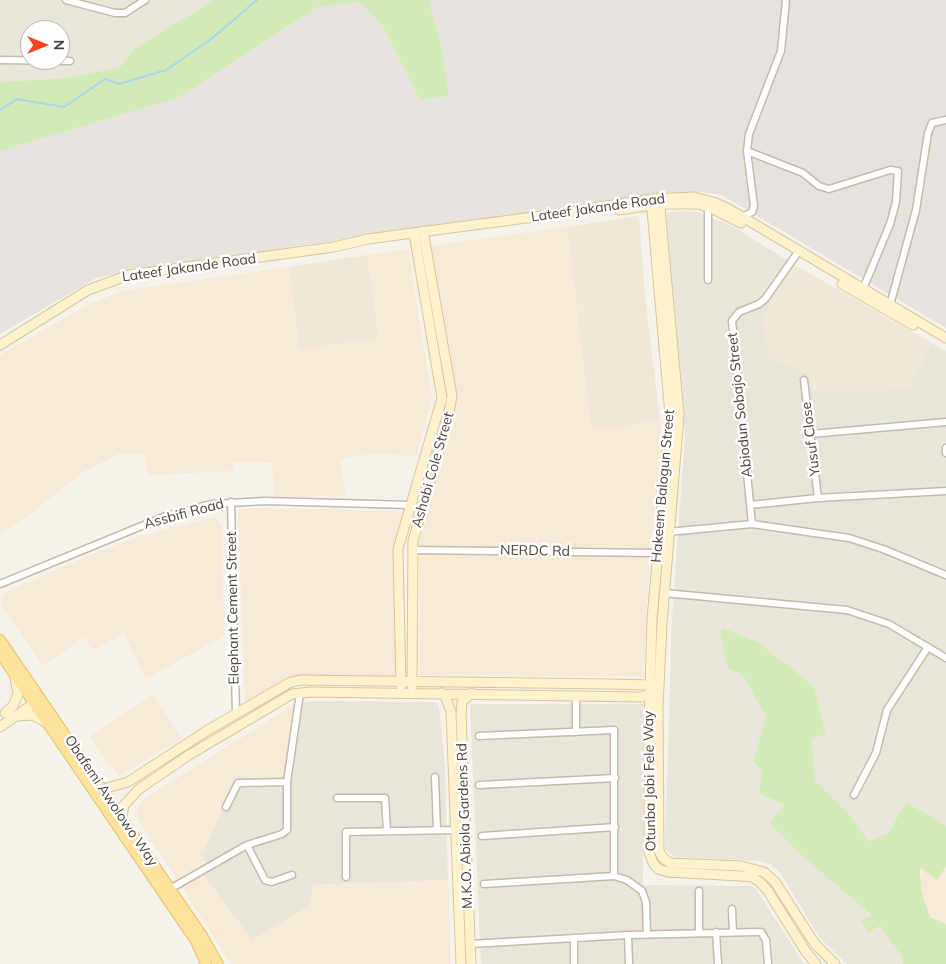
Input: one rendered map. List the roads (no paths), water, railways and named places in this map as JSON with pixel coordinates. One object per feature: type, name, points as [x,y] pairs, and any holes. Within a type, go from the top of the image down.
[{"type":"main road","name":"Obafemi Awolowo Way","points":[[0,640],[36,697],[103,789],[202,936],[218,964]]},
{"type":"main road","name":"Obafemi Awolowo Way","points":[[0,653],[36,697],[49,724],[196,941],[206,964]]},
{"type":"main road","points":[[196,941],[202,964]]},
{"type":"street","points":[[66,0],[115,13],[125,13],[145,0]]},
{"type":"street","points":[[742,218],[752,212],[754,206],[747,151],[749,134],[781,51],[786,0]]},
{"type":"street","points":[[0,60],[20,60]]},
{"type":"street","points":[[890,305],[916,210],[928,133],[932,123],[946,120]]},
{"type":"street","points":[[747,151],[803,173],[819,186],[829,189],[890,170],[898,172],[896,202],[890,224],[863,289]]},
{"type":"street","name":"Lateef Jakande Road","points":[[0,344],[88,290],[116,279],[150,271],[334,248],[345,243],[419,235],[655,201],[701,198],[716,202],[946,338]]},
{"type":"street","name":"Lateef Jakande Road","points":[[655,201],[708,207],[796,254],[887,311],[946,344]]},
{"type":"street","name":"Hakeem Balogun Street","points":[[649,696],[657,553],[679,415],[663,289],[655,201]]},
{"type":"street","points":[[708,207],[708,280]]},
{"type":"street","name":"Ashabi Cole Street","points":[[412,693],[413,550],[418,518],[447,422],[452,396],[431,269],[419,235]]},
{"type":"street","name":"Ashabi Cole Street","points":[[401,692],[398,549],[442,398],[420,270],[419,235]]},
{"type":"street","name":"Abiodun Sobajo Street","points":[[752,524],[732,321],[739,312],[759,304],[765,299],[796,254]]},
{"type":"street","points":[[420,270],[431,269]]},
{"type":"street","name":"Yusuf Close","points":[[804,380],[818,498]]},
{"type":"street","points":[[811,434],[946,422]]},
{"type":"street","points":[[946,448],[946,453]]},
{"type":"street","name":"Hakeem Balogun Street","points":[[659,692],[669,483]]},
{"type":"street","points":[[750,505],[818,498],[946,491]]},
{"type":"street","name":"Assbifi Road","points":[[0,584],[166,516],[231,502],[410,505]]},
{"type":"street","name":"Elephant Cement Street","points":[[231,502],[236,714]]},
{"type":"street","name":"Hakeem Balogun Street","points":[[668,532],[752,524],[849,538],[883,549],[946,575]]},
{"type":"street","name":"NERDC Rd","points":[[413,550],[657,553]]},
{"type":"street","points":[[664,593],[847,610],[889,624],[946,658]]},
{"type":"street","points":[[400,646],[412,646]]},
{"type":"street","points":[[854,795],[876,753],[887,710],[928,647]]},
{"type":"street","points":[[3,715],[13,706],[18,694],[13,671]]},
{"type":"street","points":[[103,789],[119,786],[288,683],[300,680],[650,685],[659,692]]},
{"type":"street","points":[[611,684],[611,696]]},
{"type":"street","name":"M.K.O. Abiola Gardens Rd","points":[[441,692],[446,698],[451,712],[461,964]]},
{"type":"street","points":[[122,818],[122,809],[128,799],[152,780],[277,703],[300,693],[472,692],[649,696],[659,692]]},
{"type":"street","name":"M.K.O. Abiola Gardens Rd","points":[[471,964],[461,714],[462,702],[472,692]]},
{"type":"street","name":"Otunba Jobi Fele Way","points":[[659,692],[659,851],[663,858],[670,863],[720,870],[752,878],[760,882],[768,891],[806,952],[816,964]]},
{"type":"street","points":[[170,889],[247,845],[282,834],[287,830],[287,782],[300,693]]},
{"type":"street","points":[[576,695],[576,732]]},
{"type":"street","name":"Otunba Jobi Fele Way","points":[[649,696],[649,842],[653,863],[658,869],[668,872],[754,868],[764,872],[775,882],[814,944],[835,964]]},
{"type":"street","points":[[3,715],[36,697]]},
{"type":"street","points":[[0,727],[15,717],[36,697]]},
{"type":"street","points":[[15,717],[32,715],[49,724]]},
{"type":"street","points":[[479,736],[614,730],[614,876]]},
{"type":"street","points":[[146,771],[152,780]]},
{"type":"street","points":[[435,777],[437,830]]},
{"type":"street","points":[[479,785],[615,778]]},
{"type":"street","points":[[226,807],[238,783],[287,782]]},
{"type":"street","points":[[337,798],[385,798],[387,831]]},
{"type":"street","points":[[482,836],[615,827]]},
{"type":"street","points":[[346,877],[346,832],[456,830]]},
{"type":"street","points":[[247,845],[265,880],[272,882],[292,875]]},
{"type":"street","points":[[484,884],[614,876],[635,884],[642,891],[646,902],[647,934]]},
{"type":"street","points":[[699,891],[699,932]]},
{"type":"street","points":[[458,894],[468,894]]},
{"type":"street","points":[[732,909],[733,932]]},
{"type":"street","points":[[716,932],[718,964]]},
{"type":"street","points":[[470,944],[647,934],[761,932],[766,940],[768,964]]},
{"type":"street","points":[[628,935],[629,964]]},
{"type":"street","points":[[574,939],[574,964]]},
{"type":"waterway","points":[[0,110],[17,99],[64,107],[105,79],[119,84],[166,70],[210,40],[257,0]]}]
